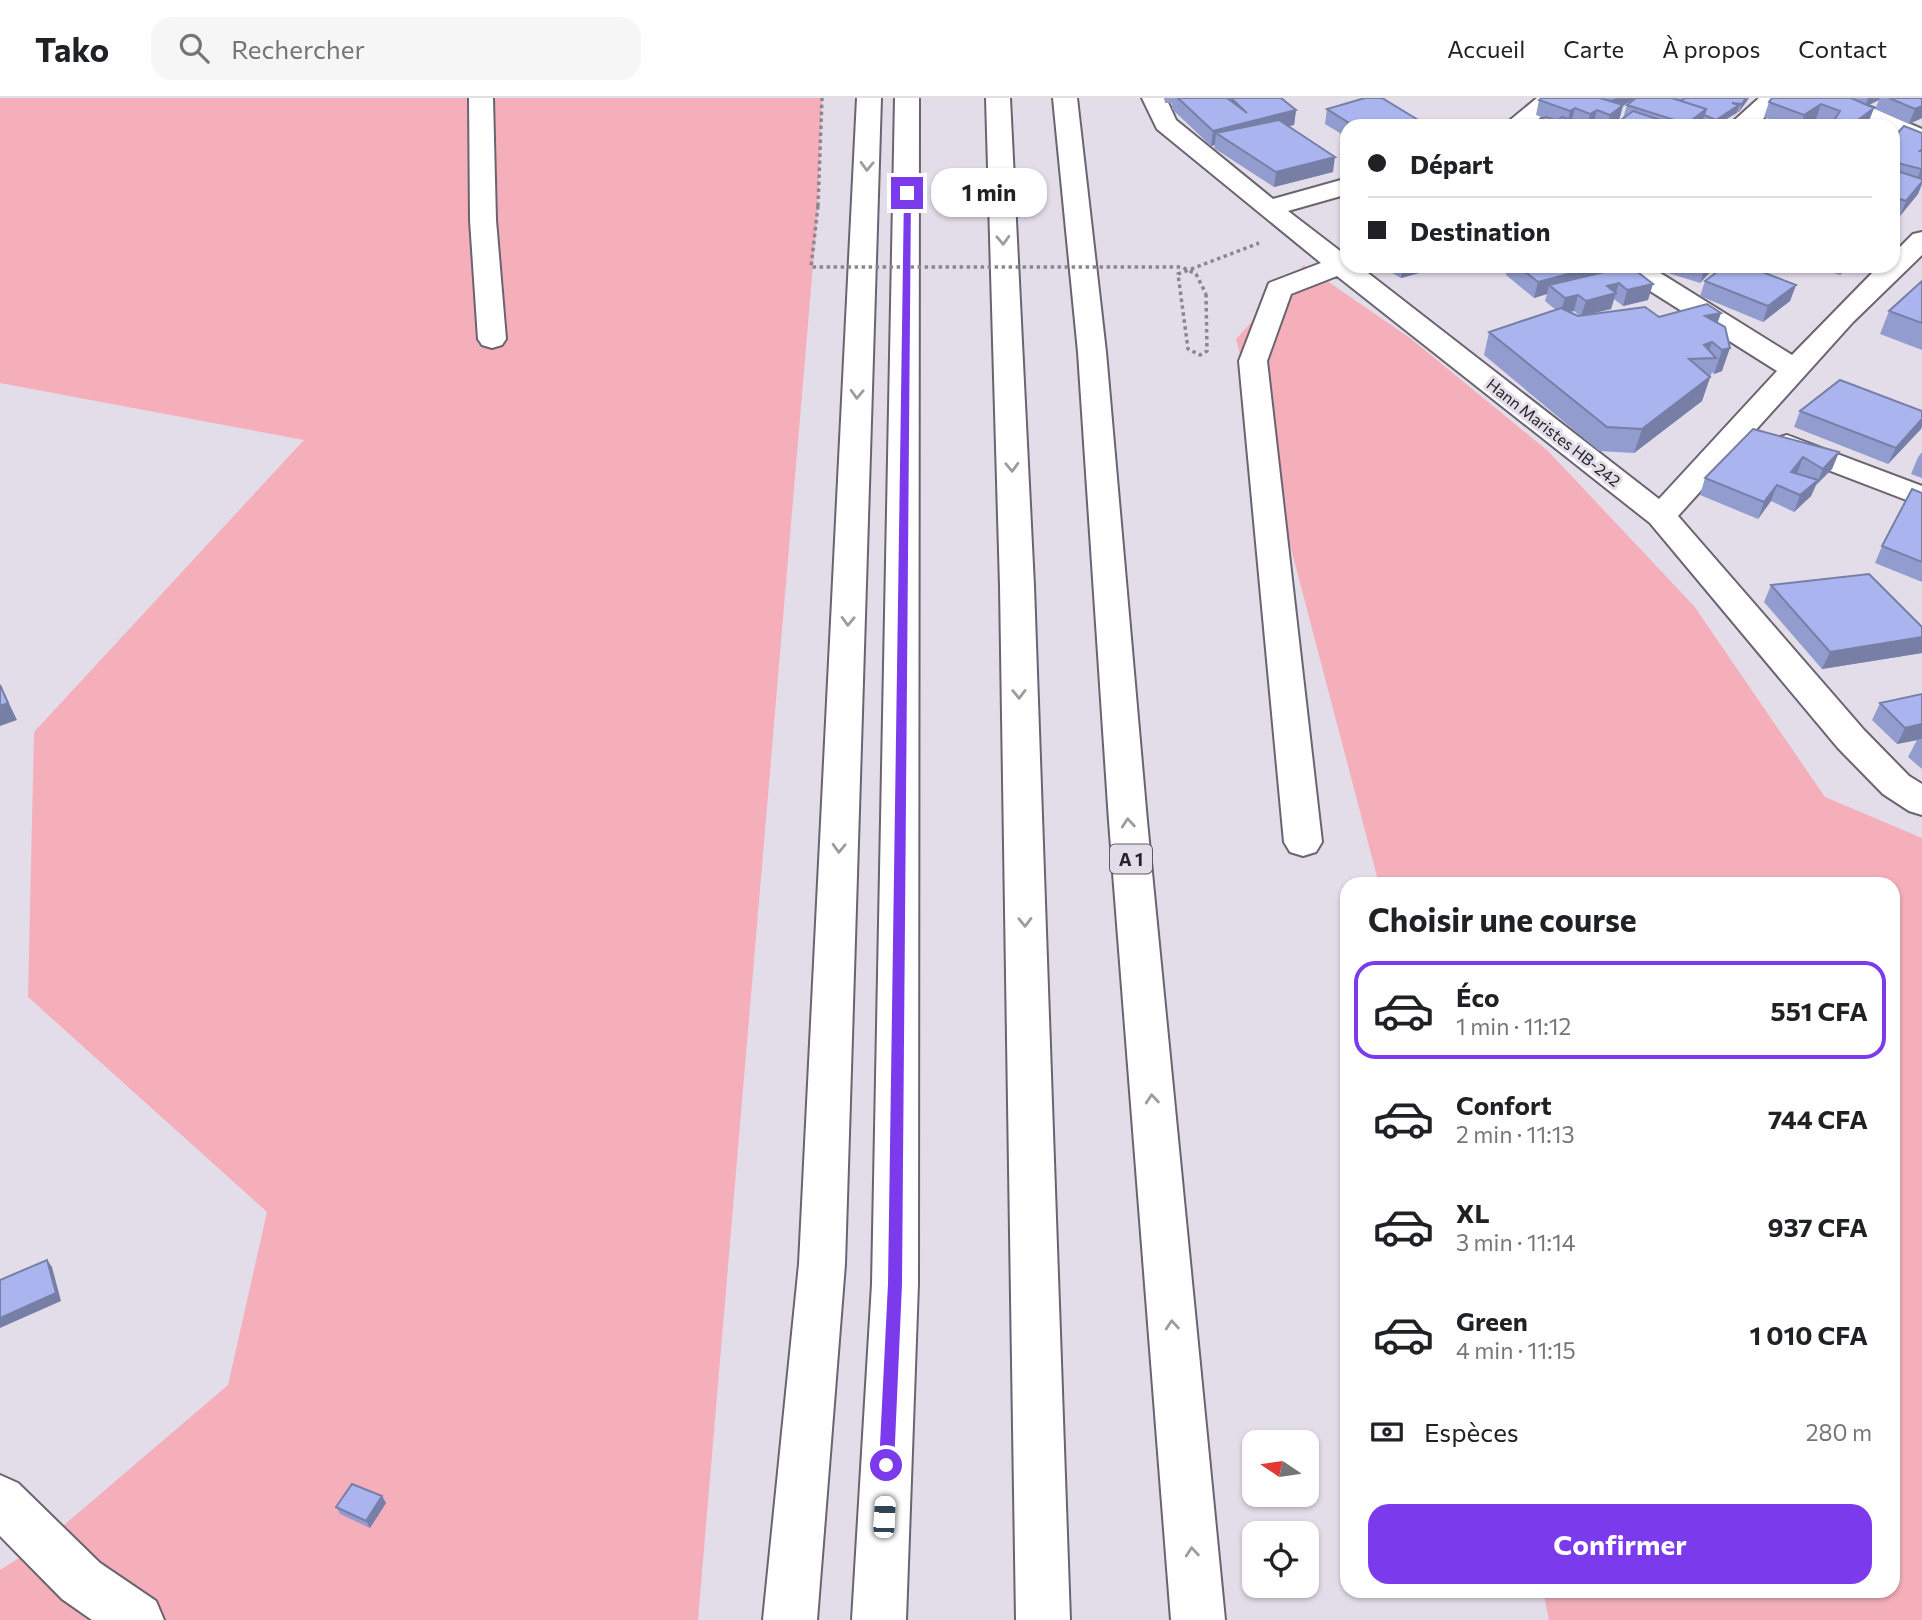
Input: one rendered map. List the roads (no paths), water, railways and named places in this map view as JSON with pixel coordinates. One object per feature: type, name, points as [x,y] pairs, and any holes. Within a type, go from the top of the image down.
[{"type":"main road","points":[[481,98],[483,220],[492,339]]},
{"type":"main road","points":[[790,1620],[822,1264],[869,98]]},
{"type":"main road","points":[[879,1620],[895,1284],[908,241],[907,98]]},
{"type":"main road","points":[[998,98],[1017,586],[1043,1620]]},
{"type":"main road","name":"A 1","points":[[1065,98],[1092,352],[1130,849],[1198,1620]]},
{"type":"main road","name":"Hann Maristes HB-242","points":[[1154,98],[1166,124],[1340,265]]},
{"type":"main road","points":[[1524,119],[1552,98]]},
{"type":"main road","points":[[1748,119],[1774,98]]},
{"type":"main road","points":[[1830,98],[1878,119]]},
{"type":"main road","points":[[1900,128],[1922,138]]},
{"type":"main road","points":[[1268,208],[1340,188]]},
{"type":"main road","points":[[1900,262],[1922,240]]},
{"type":"main road","points":[[1303,842],[1253,361],[1279,289],[1340,265]]},
{"type":"main road","name":"Hann Maristes HB-242","points":[[1350,273],[1661,516],[1851,739],[1896,785],[1922,802]]},
{"type":"main road","points":[[1641,273],[1794,370]]},
{"type":"main road","points":[[1661,516],[1794,370],[1890,273]]},
{"type":"main road","points":[[1743,427],[1922,496]]},
{"type":"main road","points":[[0,1500],[80,1581],[136,1620]]}]
